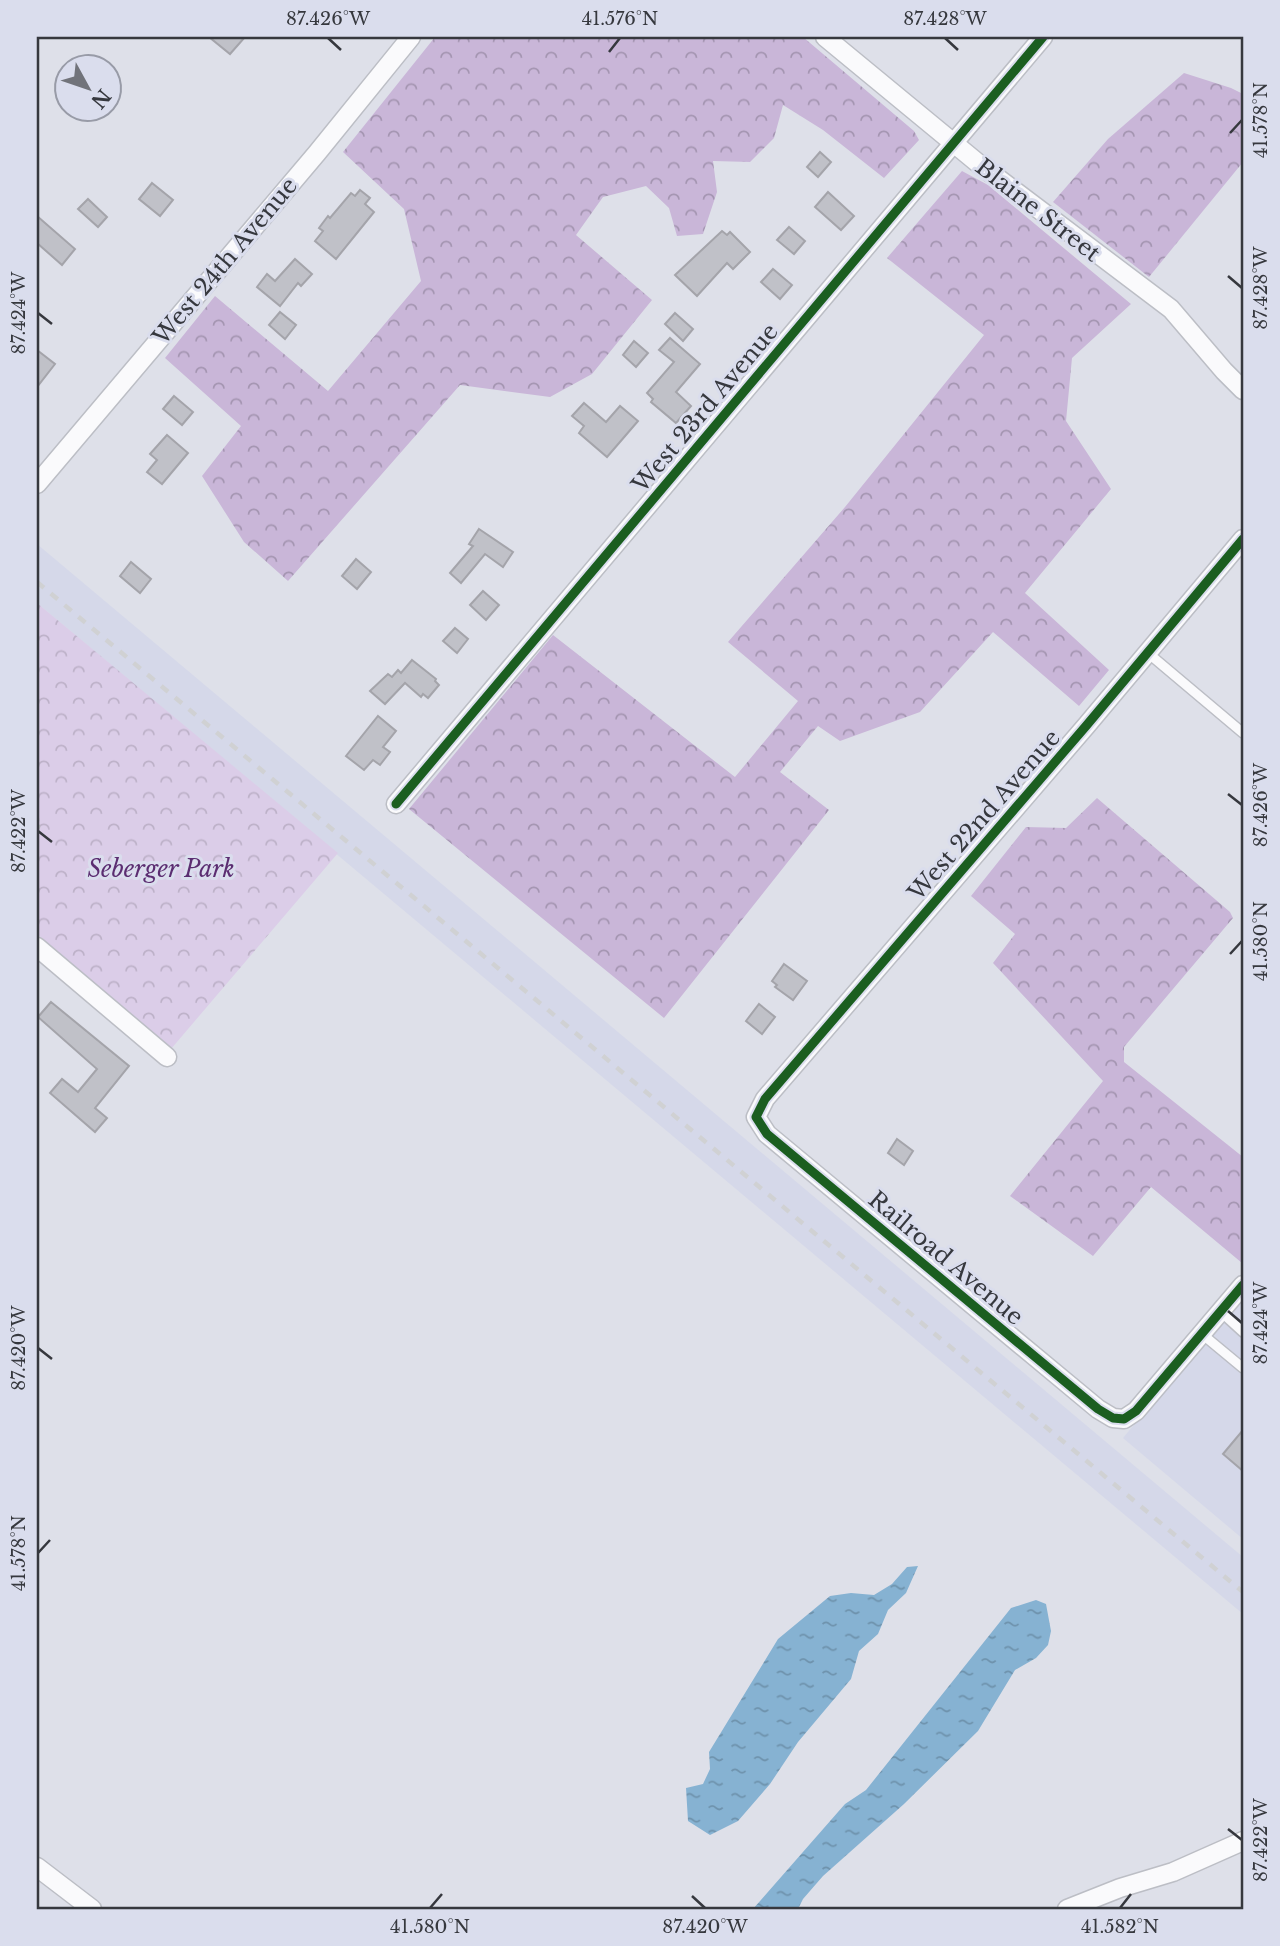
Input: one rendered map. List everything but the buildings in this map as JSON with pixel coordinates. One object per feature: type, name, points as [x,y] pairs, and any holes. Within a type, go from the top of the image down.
[{"type":"street","name":"West 24th Avenue","points":[[37,484],[317,153],[411,37]]},
{"type":"street","name":"Blaine Street","points":[[825,37],[953,143],[1097,256],[1171,309],[1243,390]]},
{"type":"street","name":"West 23rd Avenue","points":[[396,804],[1043,37]]},
{"type":"street","name":"West 22nd Avenue","points":[[756,1117],[765,1099],[1243,539]]},
{"type":"street","points":[[37,947],[167,1057]]},
{"type":"street","name":"Railroad Avenue","points":[[756,1117],[766,1135],[1098,1409],[1121,1419],[1128,1418],[1202,1334]]},
{"type":"street","points":[[1202,1334],[1243,1285]]},
{"type":"street","points":[[1067,1909],[1172,1871],[1243,1841]]},
{"type":"street","points":[[37,1867],[92,1909]]},
{"type":"lane","points":[[1148,653],[1243,733]]},
{"type":"lane","points":[[1221,1312],[1243,1332]]},
{"type":"lane","points":[[1202,1334],[1243,1368]]},
{"type":"path","points":[[37,811],[37,838]]},
{"type":"shaded area","points":[[37,544],[1243,1557],[1243,1614],[37,603]]},
{"type":"shaded area","points":[[1243,1295],[1243,1539],[1123,1438]]},
{"type":"green space","points":[[435,37],[803,37],[914,131],[919,140],[884,178],[823,130],[783,105],[774,138],[750,162],[713,161],[717,192],[703,234],[677,236],[669,208],[646,186],[603,197],[576,235],[652,300],[592,374],[550,397],[460,385],[288,581],[244,542],[202,476],[241,426],[165,358],[215,296],[328,391],[421,281],[404,209],[343,152]]},
{"type":"green space","points":[[1184,73],[1243,94],[1243,162],[1149,277],[1053,202],[1108,139]]},
{"type":"green space","points":[[962,171],[988,185],[1131,304],[1072,358],[1066,421],[1111,489],[1025,593],[1109,670],[1079,706],[993,632],[920,712],[840,741],[818,726],[780,772],[829,810],[664,1018],[409,809],[553,635],[735,777],[798,701],[728,642],[845,507],[984,335],[887,258]]},
{"type":"green space","name":"Seberger Park","points":[[37,603],[338,853],[171,1049],[37,934]]},
{"type":"green space","points":[[1097,798],[1230,912],[1233,918],[1124,1047],[1124,1062],[1243,1157],[1242,1263],[1151,1187],[1093,1256],[1010,1196],[1103,1081],[993,963],[1015,934],[971,896],[1026,827],[1066,828]]},
{"type":"water","points":[[918,1566],[906,1593],[888,1610],[878,1634],[859,1651],[851,1679],[798,1742],[770,1784],[738,1821],[710,1835],[688,1821],[686,1788],[703,1784],[710,1769],[709,1752],[778,1639],[830,1596],[851,1593],[874,1595],[892,1584],[907,1567]]},
{"type":"water","points":[[1036,1600],[1046,1604],[1051,1631],[1048,1645],[1036,1658],[1015,1670],[978,1731],[904,1804],[823,1876],[798,1909],[753,1909],[845,1804],[866,1790],[1011,1608]]},
{"type":"railway","points":[[37,582],[1243,1592]]},
{"type":"cycle path","points":[[396,804],[1043,37]]},
{"type":"cycle path","points":[[1243,539],[765,1099],[756,1117],[767,1134],[1098,1409],[1113,1418],[1124,1419],[1136,1411],[1243,1285]]}]
